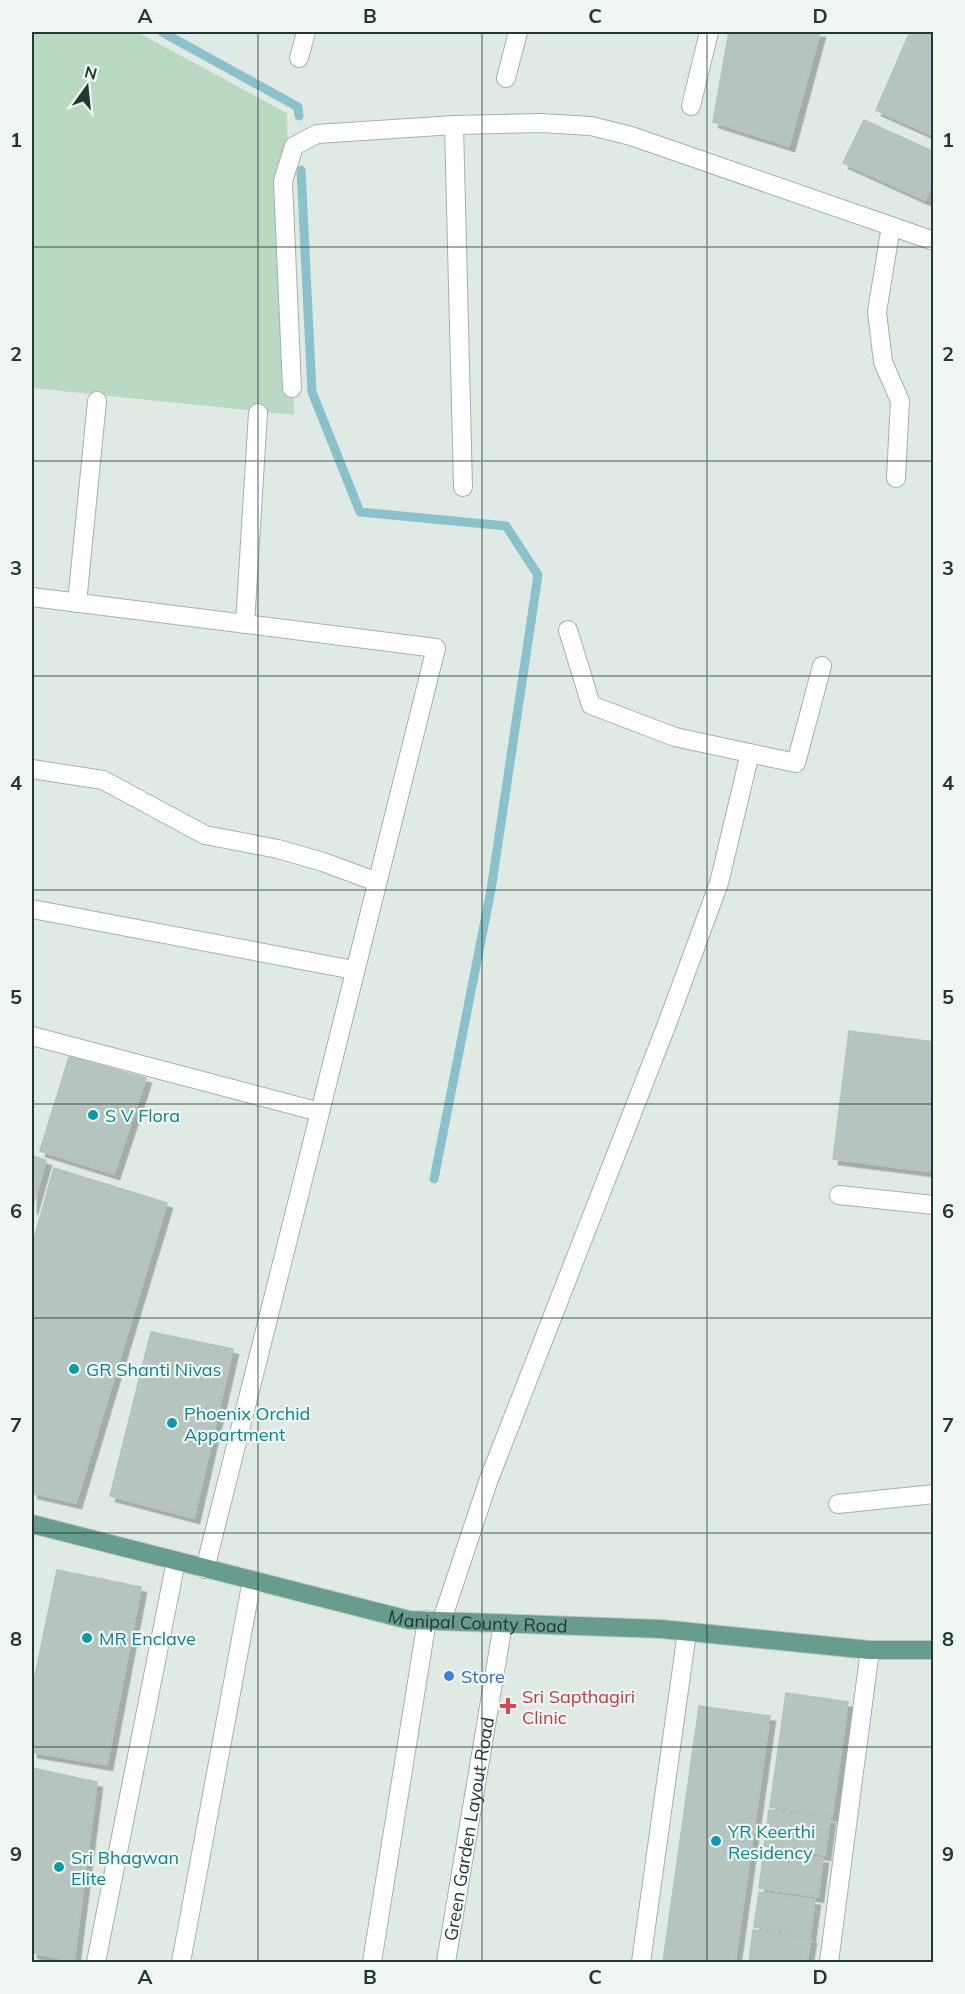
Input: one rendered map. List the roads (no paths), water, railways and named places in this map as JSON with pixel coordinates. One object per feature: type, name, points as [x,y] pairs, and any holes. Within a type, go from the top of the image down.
[{"type":"main road","name":"Manipal County Road","points":[[32,1524],[409,1620],[661,1629],[870,1650],[933,1650]]},
{"type":"street","points":[[299,58],[306,32]]},
{"type":"street","points":[[506,78],[518,32]]},
{"type":"street","points":[[691,106],[709,32]]},
{"type":"street","points":[[292,388],[283,181],[294,146],[316,134],[454,125],[541,123],[591,126],[631,136],[891,226],[931,235]]},
{"type":"street","points":[[454,125],[463,487]]},
{"type":"street","points":[[891,226],[877,312],[883,363],[900,401],[896,478]]},
{"type":"street","points":[[77,603],[97,401]]},
{"type":"street","points":[[245,624],[258,414]]},
{"type":"street","points":[[32,597],[435,648],[205,1569]]},
{"type":"street","points":[[568,630],[591,705],[675,737],[796,763],[822,666]]},
{"type":"street","points":[[372,1962],[435,1620],[667,1024],[719,883],[750,753]]},
{"type":"street","points":[[32,769],[103,780],[205,835],[278,849],[323,862],[377,882]]},
{"type":"street","points":[[32,909],[354,970]]},
{"type":"street","points":[[32,1036],[320,1112]]},
{"type":"street","points":[[839,1195],[933,1205]]},
{"type":"street","points":[[838,1504],[933,1494]]},
{"type":"street","points":[[96,1962],[176,1561]]},
{"type":"street","points":[[181,1962],[252,1580]]},
{"type":"street","name":"Green Garden Layout Road","points":[[446,1962],[503,1624]]},
{"type":"street","points":[[641,1962],[687,1632]]},
{"type":"street","points":[[829,1962],[870,1650]]},
{"type":"waterway","points":[[162,32],[298,107],[299,116]]},
{"type":"waterway","points":[[301,170],[312,392],[360,512],[506,526],[538,575],[491,890],[434,1179]]},
{"type":"place","name":"S V Flora","points":[[93,1115]]},
{"type":"place","name":"GR Shanti Nivas","points":[[74,1369]]},
{"type":"place","name":"Phoenix Orchid Appartment","points":[[172,1423]]},
{"type":"place","name":"MR Enclave","points":[[87,1638]]},
{"type":"place","name":"Store","points":[[449,1676]]},
{"type":"place","name":"Sri Sapthagiri Clinic","points":[[508,1706]]},
{"type":"place","name":"YR Keerthi Residency","points":[[716,1841]]},
{"type":"place","name":"Sri Bhagwan Elite","points":[[59,1867]]}]
